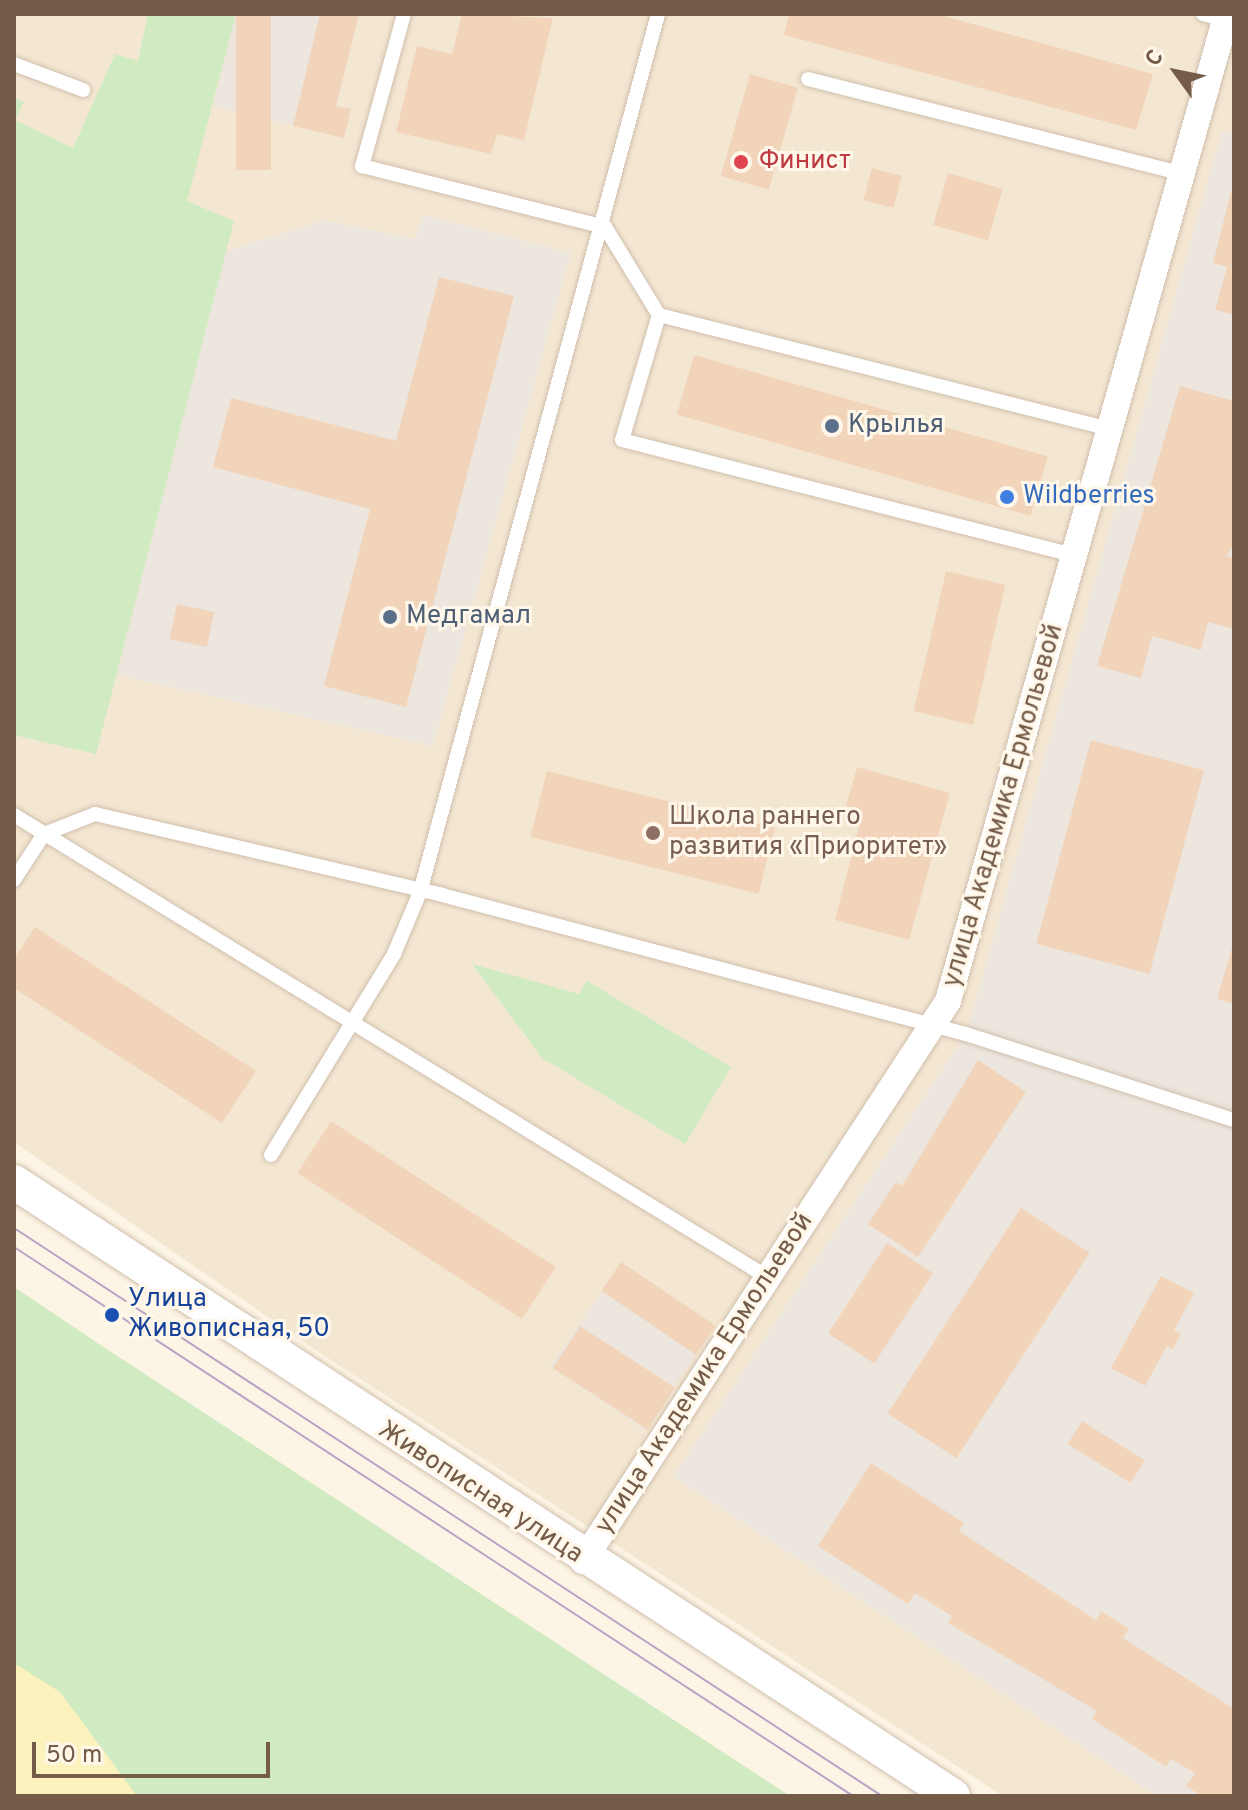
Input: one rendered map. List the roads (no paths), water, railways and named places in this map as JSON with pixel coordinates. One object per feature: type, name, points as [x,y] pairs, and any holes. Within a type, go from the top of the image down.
[{"type":"street","name":"улица Академика Ермольевой","points":[[583,1561],[934,1026],[962,959],[1183,174],[1219,16]]},
{"type":"street","name":"Живописная улица","points":[[14,1182],[583,1561],[953,1796]]},
{"type":"lane","points":[[404,14],[362,166],[605,227],[659,315],[1111,429]]},
{"type":"lane","points":[[271,1155],[355,1023],[420,892],[605,227],[658,14]]},
{"type":"lane","points":[[14,64],[83,90]]},
{"type":"lane","points":[[808,79],[1183,174]]},
{"type":"lane","points":[[659,315],[622,440],[1076,556]]},
{"type":"lane","points":[[14,880],[44,834],[95,814],[420,892],[934,1026],[1234,1120]]},
{"type":"lane","points":[[14,815],[769,1278]]},
{"type":"tram line","points":[[14,1228],[882,1796]]},
{"type":"tram line","points":[[14,1247],[853,1796]]},
{"type":"place","name":"Финист","points":[[741,162]]},
{"type":"place","name":"Крылья","points":[[832,426]]},
{"type":"place","name":"Wildberries","points":[[1007,497]]},
{"type":"place","name":"Медгамал","points":[[390,617]]},
{"type":"place","name":"Школа раннего развития «Приоритет»","points":[[653,833]]},
{"type":"place","name":"Улица Живописная, 50","points":[[112,1315]]}]
